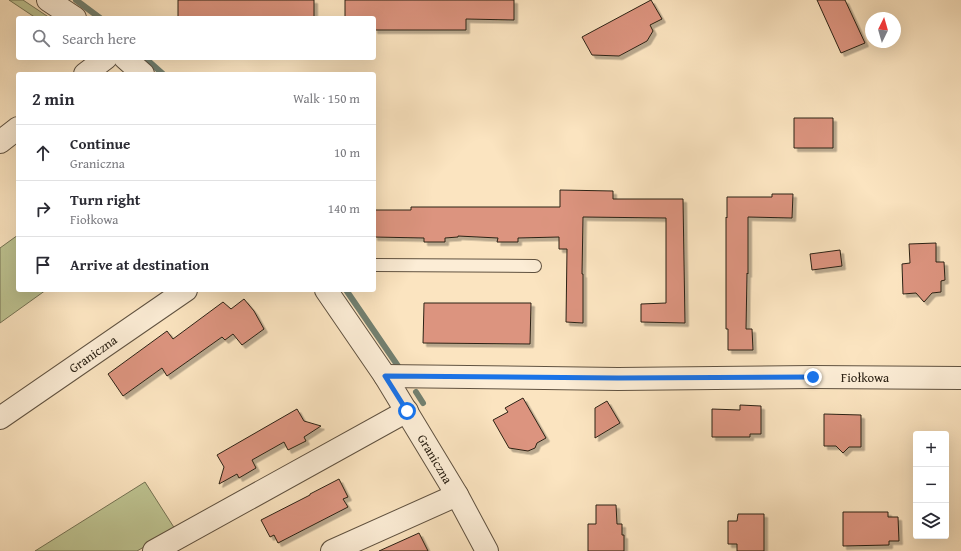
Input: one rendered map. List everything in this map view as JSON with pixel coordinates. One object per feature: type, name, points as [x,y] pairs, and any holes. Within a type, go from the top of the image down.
[{"type":"street","points":[[48,0],[72,16]]},
{"type":"street","points":[[88,72],[104,60]]},
{"type":"street","points":[[126,60],[141,72]]},
{"type":"street","points":[[0,142],[16,130]]},
{"type":"street","name":"Graniczna","points":[[0,418],[183,292]]},
{"type":"street","name":"Graniczna","points":[[327,292],[407,411],[457,494],[487,551]]},
{"type":"street","name":"Fiołkowa","points":[[385,376],[961,378]]},
{"type":"street","points":[[154,551],[407,411]]},
{"type":"street","points":[[332,551],[457,494]]},
{"type":"lane","points":[[376,265],[535,266]]},
{"type":"green space","points":[[9,0],[23,0],[47,16],[33,16]]},
{"type":"green space","points":[[16,236],[16,292],[43,292],[0,323],[0,248]]},
{"type":"green space","points":[[145,482],[175,529],[137,551],[35,551]]},
{"type":"building","points":[[178,0],[314,0],[314,16],[178,16]]},
{"type":"building","points":[[345,0],[514,0],[514,20],[466,19],[466,30],[376,30],[376,16],[345,16]]},
{"type":"building","points":[[651,0],[662,19],[650,25],[653,31],[647,41],[619,56],[592,55],[582,37]]},
{"type":"building","points":[[817,0],[845,0],[865,43],[841,53]]},
{"type":"building","points":[[794,118],[833,118],[833,148],[794,148]]},
{"type":"building","points":[[560,190],[613,191],[613,199],[683,199],[685,323],[641,322],[641,304],[666,303],[666,218],[583,217],[583,323],[566,322],[567,249],[559,249],[559,237],[518,238],[518,242],[497,242],[498,238],[458,236],[445,238],[445,242],[424,242],[424,238],[376,237],[376,210],[411,210],[411,207],[560,207]]},
{"type":"building","points":[[772,194],[793,194],[792,218],[748,217],[746,329],[752,329],[753,350],[728,350],[728,329],[726,329],[727,197],[772,197]]},
{"type":"building","points":[[936,243],[936,262],[944,262],[945,280],[941,281],[941,292],[932,293],[924,302],[916,293],[903,294],[902,264],[910,263],[909,244]]},
{"type":"building","points":[[840,250],[842,266],[812,270],[810,254]]},
{"type":"building","points":[[244,299],[254,311],[264,329],[242,345],[233,334],[225,340],[222,337],[167,376],[162,368],[123,396],[108,374],[167,331],[173,339],[223,302],[231,309]]},
{"type":"building","points":[[424,303],[531,303],[530,344],[423,343]]},
{"type":"building","points":[[523,398],[546,438],[537,443],[535,448],[528,451],[509,448],[493,420],[508,412],[505,408]]},
{"type":"building","points":[[607,401],[620,423],[595,438],[595,408]]},
{"type":"building","points":[[740,405],[761,406],[761,434],[750,434],[750,437],[712,437],[712,409],[740,410]]},
{"type":"building","points":[[297,409],[304,421],[321,426],[304,437],[306,441],[288,450],[284,442],[252,460],[256,468],[239,478],[237,474],[219,484],[224,467],[217,455]]},
{"type":"building","points":[[824,414],[861,415],[861,447],[849,447],[843,453],[836,446],[824,446]]},
{"type":"building","points":[[339,479],[348,497],[343,499],[348,507],[278,543],[274,535],[270,537],[261,520]]},
{"type":"building","points":[[596,505],[616,505],[617,524],[622,524],[622,535],[624,535],[624,551],[588,551],[588,524],[596,524]]},
{"type":"building","points":[[843,512],[888,512],[888,517],[898,517],[899,541],[889,541],[889,545],[843,546]]},
{"type":"building","points":[[738,514],[764,514],[764,551],[737,551],[737,544],[728,544],[728,521],[737,521]]},
{"type":"building","points":[[419,533],[428,551],[379,551]]},
{"type":"waterway","points":[[76,0],[97,16]]},
{"type":"waterway","points":[[147,60],[161,72]]},
{"type":"waterway","points":[[347,292],[398,366]]},
{"type":"waterway","points":[[416,392],[423,403]]},
{"type":"route","points":[[407,411],[385,376],[618,378],[813,377]]}]
